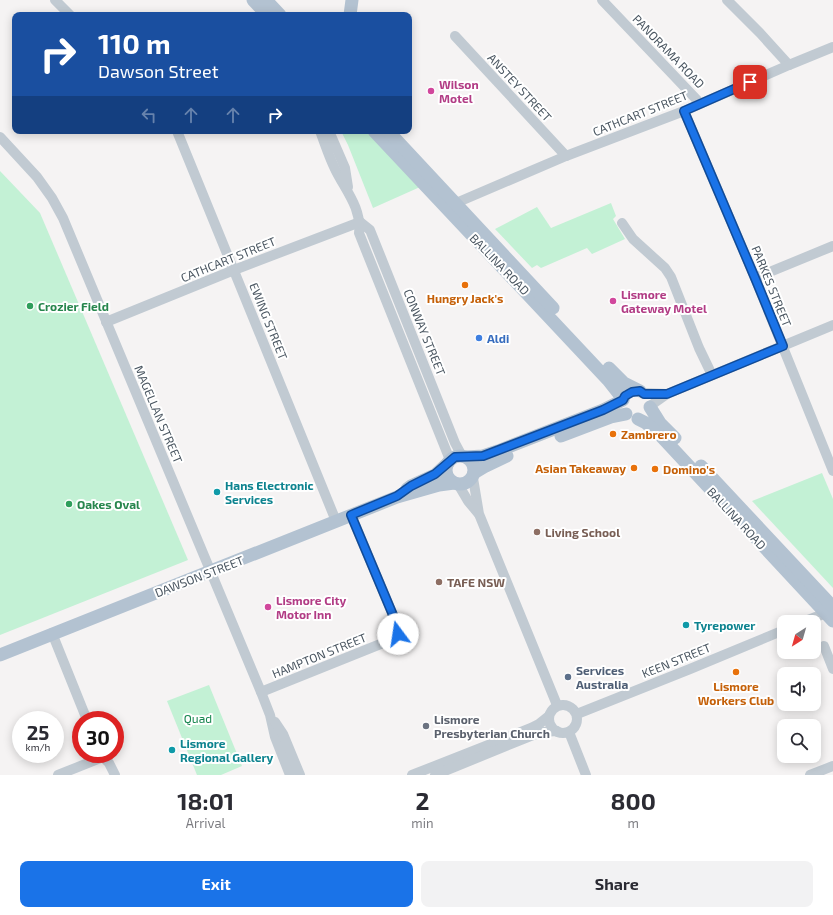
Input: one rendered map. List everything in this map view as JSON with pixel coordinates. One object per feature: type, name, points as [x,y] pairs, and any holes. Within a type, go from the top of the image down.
[{"type":"main road","points":[[253,0],[264,12]]},
{"type":"main road","points":[[266,0],[277,12]]},
{"type":"main road","points":[[350,12],[352,0]]},
{"type":"main road","name":"BALLINA ROAD","points":[[377,134],[608,380],[623,400]]},
{"type":"main road","name":"BALLINA ROAD","points":[[391,134],[618,378],[629,387],[642,392]]},
{"type":"main road","points":[[636,391],[642,392],[649,399],[650,406],[644,416],[606,419],[499,459],[474,475],[466,483],[456,484],[450,480],[446,472],[457,459],[483,456],[498,451],[603,410],[623,400],[628,393],[636,391]]},
{"type":"main road","points":[[623,400],[622,408],[632,417]]},
{"type":"main road","name":"BALLINA ROAD","points":[[650,406],[660,423],[830,613]]},
{"type":"main road","name":"BALLINA ROAD","points":[[632,417],[646,423],[661,436],[830,613]]},
{"type":"main road","points":[[457,459],[473,463],[474,475]]},
{"type":"main road","name":"DAWSON STREET","points":[[397,496],[411,486],[435,474],[457,459]]},
{"type":"main road","name":"DAWSON STREET","points":[[0,655],[397,496],[438,485],[456,484]]},
{"type":"street","points":[[56,0],[67,12]]},
{"type":"street","name":"PANORAMA ROAD","points":[[602,0],[699,104]]},
{"type":"street","points":[[735,2],[789,65]]},
{"type":"street","name":"ANSTEY STREET","points":[[455,36],[566,156]]},
{"type":"street","name":"CATHCART STREET","points":[[456,203],[566,156],[684,111],[833,47]]},
{"type":"street","name":"PARKES STREET","points":[[684,111],[755,278],[833,471]]},
{"type":"street","name":"EWING STREET","points":[[178,134],[336,521]]},
{"type":"street","name":"CONWAY STREET","points":[[321,134],[336,170],[349,193],[360,222],[359,233],[444,443],[457,459]]},
{"type":"street","name":"CONWAY STREET","points":[[330,134],[345,168],[349,193]]},
{"type":"street","name":"MAGELLAN STREET","points":[[0,136],[37,176],[63,218],[262,692],[270,715],[275,737],[290,775]]},
{"type":"street","name":"CATHCART STREET","points":[[106,322],[234,270],[360,222]]},
{"type":"street","points":[[622,223],[633,239],[665,268],[671,277],[699,348],[712,375]]},
{"type":"street","points":[[755,278],[833,246]]},
{"type":"street","points":[[650,406],[667,394],[833,325]]},
{"type":"street","points":[[642,392],[667,394]]},
{"type":"street","points":[[474,475],[479,514],[557,706]]},
{"type":"street","points":[[456,484],[479,514]]},
{"type":"street","name":"HAMPTON STREET","points":[[262,692],[393,639],[398,634],[398,627],[351,515]]},
{"type":"street","points":[[52,633],[83,711]]},
{"type":"street","name":"KEEN STREET","points":[[577,714],[777,633]]},
{"type":"street","points":[[824,646],[833,669]]},
{"type":"street","points":[[412,775],[531,728],[549,716],[557,706],[566,704],[577,714],[577,722],[569,732],[543,732],[533,735],[435,775]]},
{"type":"street","name":"MAGELLAN STREET","points":[[270,715],[282,734],[300,775]]},
{"type":"street","points":[[549,716],[550,725],[557,731]]},
{"type":"street","points":[[569,732],[586,775]]},
{"type":"street","points":[[58,775],[91,763]]},
{"type":"street","points":[[108,763],[115,775]]},
{"type":"street","points":[[810,775],[833,766]]},
{"type":"green space","points":[[342,134],[370,134],[420,187],[373,208]]},
{"type":"green space","points":[[0,171],[40,213],[188,560],[0,635]]},
{"type":"green space","points":[[611,203],[616,216],[613,219],[625,239],[592,254],[587,248],[541,268],[537,265],[532,268],[495,229],[537,207],[551,228]]},
{"type":"green space","points":[[822,473],[833,499],[833,588],[752,501]]},
{"type":"green space","name":"Quad","points":[[209,685],[242,766],[221,775],[197,775],[167,701]]},
{"type":"place","name":"Wilson Motel","points":[[431,91]]},
{"type":"place","name":"Hungry Jack's","points":[[465,285]]},
{"type":"place","name":"Lismore Gateway Motel","points":[[613,301]]},
{"type":"place","name":"Crozier Field","points":[[30,306]]},
{"type":"place","name":"Aldi","points":[[479,338]]},
{"type":"place","name":"Zambrero","points":[[613,434]]},
{"type":"place","name":"Asian Takeaway","points":[[634,468]]},
{"type":"place","name":"Domino's","points":[[655,469]]},
{"type":"place","name":"Hans Electronic Services","points":[[217,492]]},
{"type":"place","name":"Oakes Oval","points":[[69,504]]},
{"type":"place","name":"Living School","points":[[537,532]]},
{"type":"place","name":"TAFE NSW","points":[[439,582]]},
{"type":"place","name":"Lismore City Motor Inn","points":[[268,607]]},
{"type":"place","name":"Tyrepower","points":[[686,625]]},
{"type":"place","name":"Lismore Workers Club","points":[[736,672]]},
{"type":"place","name":"Services Australia","points":[[568,677]]},
{"type":"place","name":"Lismore Presbyterian Church","points":[[426,726]]},
{"type":"place","name":"Lismore Regional Gallery","points":[[172,750]]},
{"type":"route","points":[[398,634],[398,627],[351,515],[397,496],[411,486],[435,474],[455,457],[483,456],[498,451],[603,410],[623,400],[628,393],[640,391],[644,394],[667,394],[783,346],[684,111],[750,82]]}]
